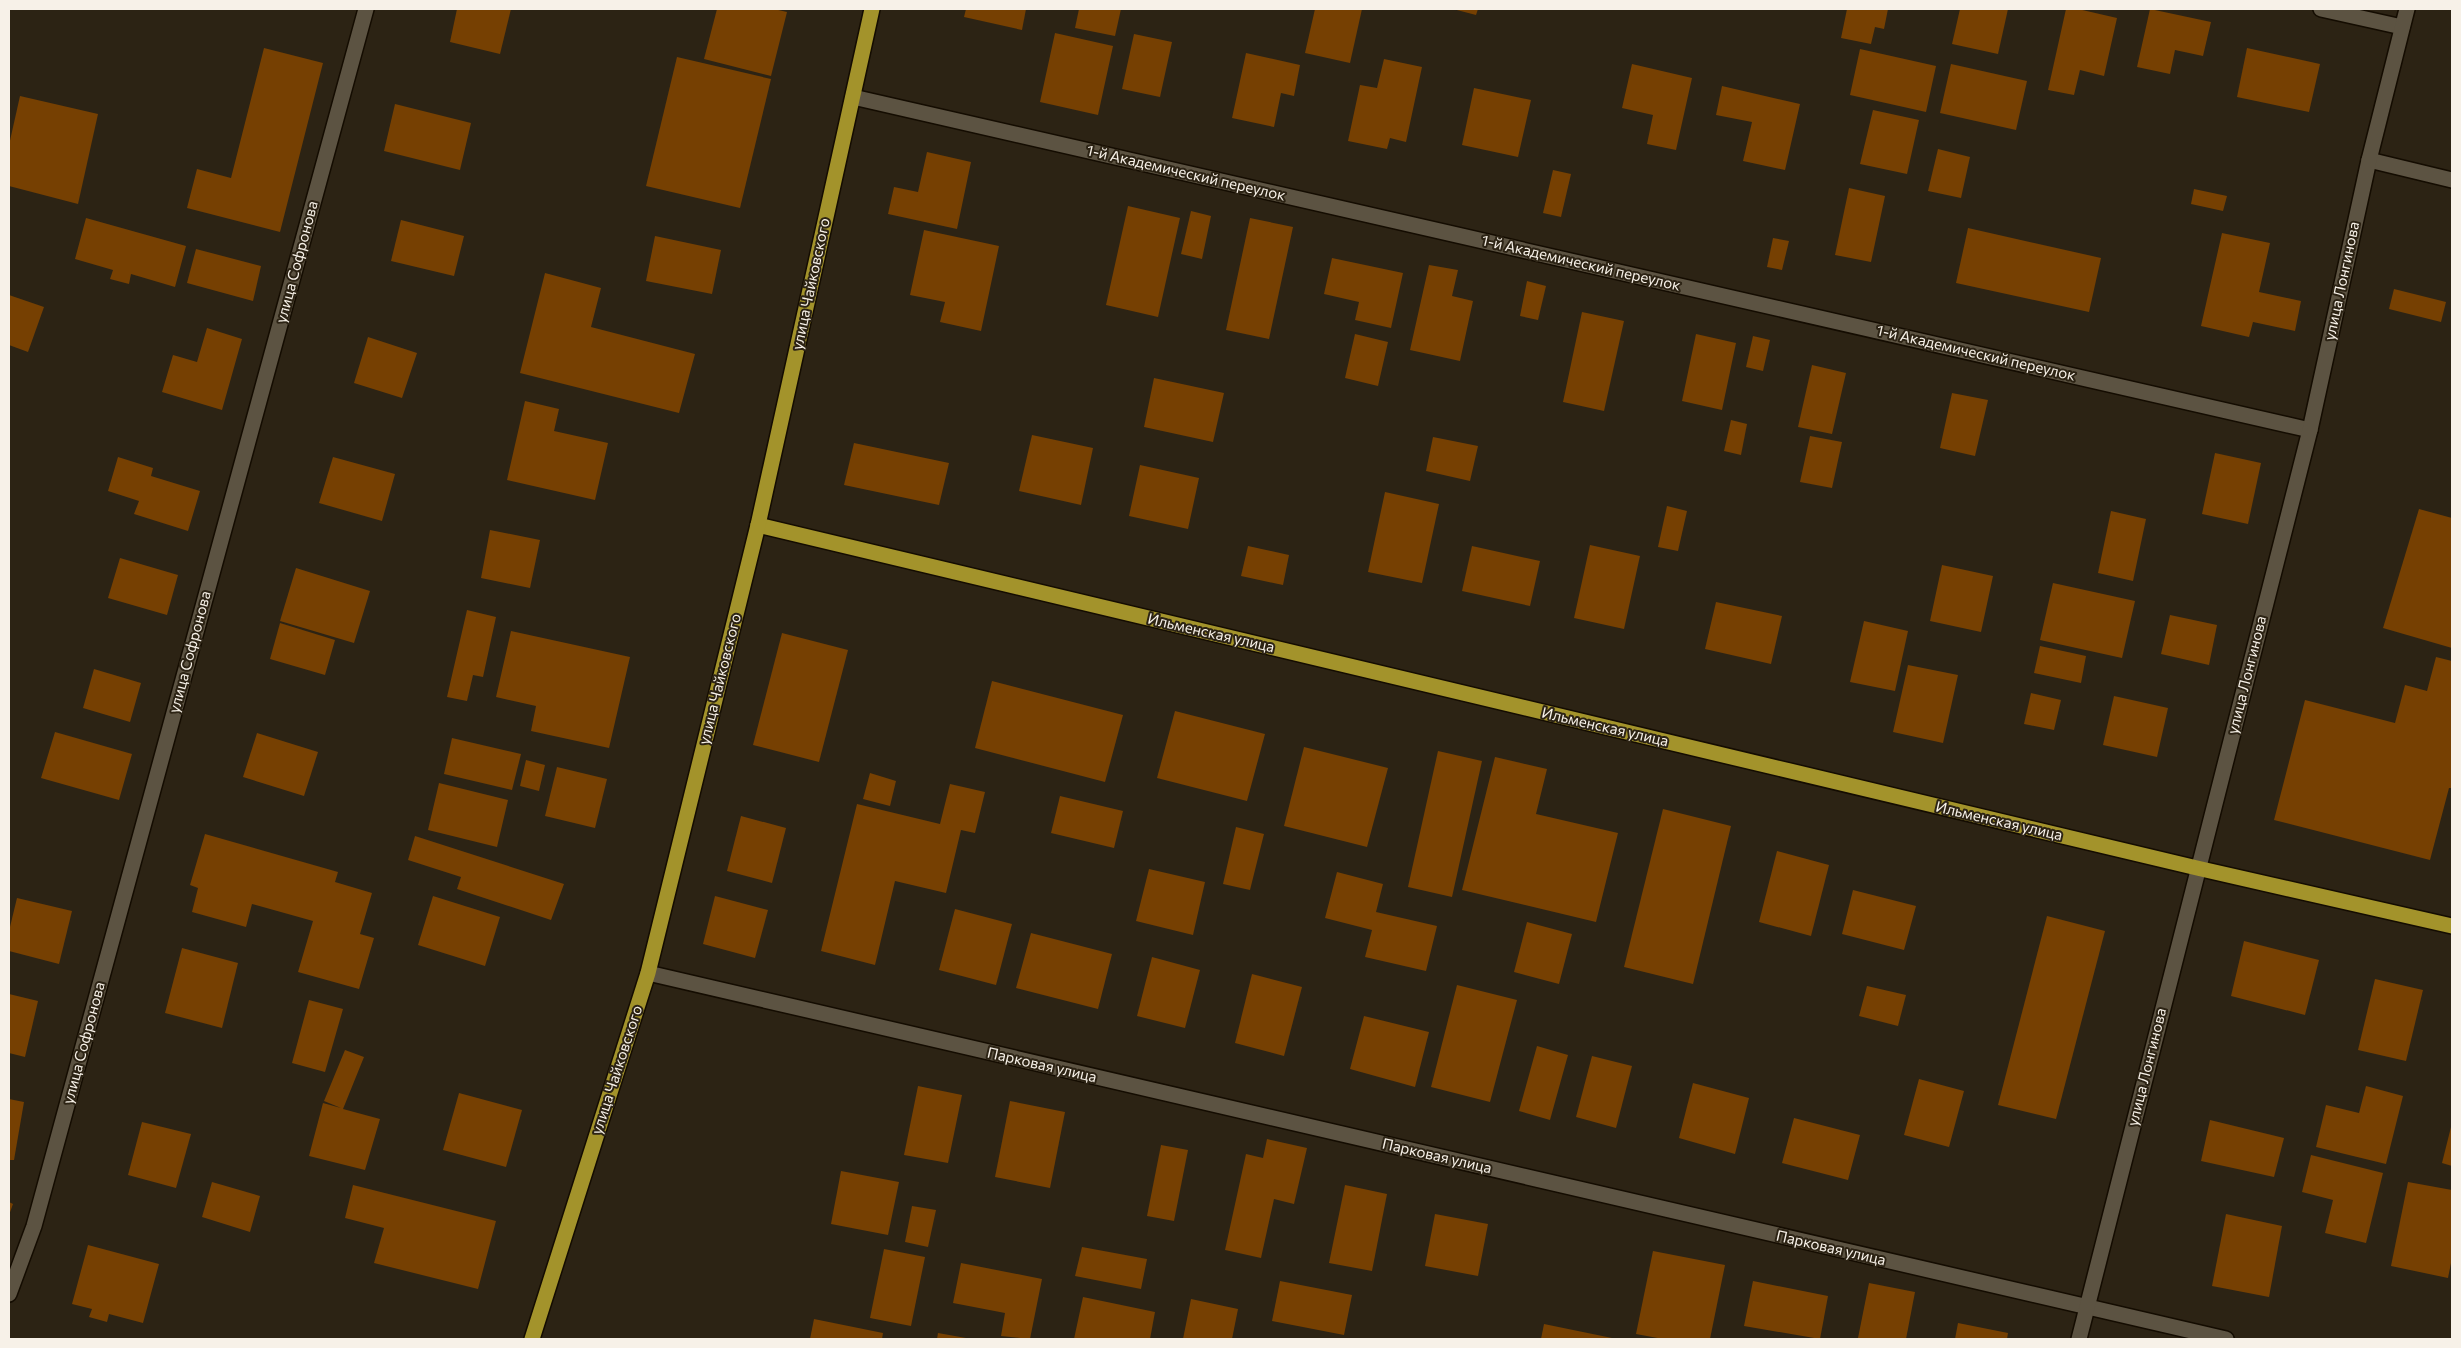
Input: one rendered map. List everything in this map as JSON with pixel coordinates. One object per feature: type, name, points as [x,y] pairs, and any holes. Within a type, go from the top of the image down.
[{"type":"main road","name":"улица Чайковского","points":[[532,1339],[648,973],[758,525],[872,9]]},
{"type":"main road","name":"Ильменская улица","points":[[758,525],[2198,868],[2452,926]]},
{"type":"street","name":"улица Софронова","points":[[9,1294],[34,1226],[366,9]]},
{"type":"street","points":[[2321,9],[2402,27]]},
{"type":"street","name":"улица Лонгинова","points":[[2079,1339],[2310,430],[2369,160],[2407,9]]},
{"type":"street","name":"1-й Академический переулок","points":[[853,97],[2310,430]]},
{"type":"street","points":[[2369,160],[2452,180]]},
{"type":"street","name":"Парковая улица","points":[[648,973],[2226,1339]]},
{"type":"building","points":[[457,9],[511,9],[500,54],[450,42]]},
{"type":"building","points":[[717,9],[774,9],[787,12],[771,76],[704,59]]},
{"type":"building","points":[[966,9],[1026,9],[1022,30],[964,17]]},
{"type":"building","points":[[1079,9],[1121,9],[1115,36],[1075,28]]},
{"type":"building","points":[[1315,9],[1362,9],[1350,63],[1305,53]]},
{"type":"building","points":[[1453,9],[1478,9],[1476,15]]},
{"type":"building","points":[[1847,9],[1888,9],[1884,29],[1875,27],[1871,44],[1841,38]]},
{"type":"building","points":[[1960,9],[2008,9],[1998,54],[1952,44]]},
{"type":"building","points":[[2066,9],[2078,9],[2117,18],[2104,76],[2080,70],[2074,95],[2048,90]]},
{"type":"building","points":[[2150,9],[2211,22],[2203,56],[2175,50],[2170,74],[2137,67]]},
{"type":"building","points":[[1055,33],[1113,46],[1098,115],[1040,102]]},
{"type":"building","points":[[1134,34],[1172,42],[1160,97],[1122,89]]},
{"type":"building","points":[[264,48],[323,63],[280,232],[187,208],[197,169],[231,178]]},
{"type":"building","points":[[2247,48],[2320,64],[2309,112],[2237,97]]},
{"type":"building","points":[[1860,49],[1936,66],[1926,112],[1850,95]]},
{"type":"building","points":[[1246,53],[1300,65],[1294,96],[1281,93],[1274,127],[1232,118]]},
{"type":"building","points":[[677,57],[771,79],[740,208],[646,186]]},
{"type":"building","points":[[1384,59],[1422,67],[1406,142],[1390,138],[1387,149],[1348,141],[1360,85],[1377,88]]},
{"type":"building","points":[[1632,64],[1692,78],[1676,150],[1647,144],[1653,115],[1622,108]]},
{"type":"building","points":[[1951,64],[2027,81],[2016,130],[1940,113]]},
{"type":"building","points":[[1722,86],[1800,104],[1785,170],[1743,161],[1752,122],[1716,115]]},
{"type":"building","points":[[1474,88],[1531,100],[1518,157],[1462,145]]},
{"type":"building","points":[[20,96],[98,114],[78,204],[9,186],[9,145]]},
{"type":"building","points":[[395,104],[471,123],[460,170],[384,151]]},
{"type":"building","points":[[1873,110],[1919,120],[1907,174],[1860,164]]},
{"type":"building","points":[[1938,149],[1970,157],[1961,198],[1928,191]]},
{"type":"building","points":[[927,152],[971,162],[957,229],[888,214],[894,187],[918,192]]},
{"type":"building","points":[[1553,170],[1571,174],[1561,217],[1543,213]]},
{"type":"building","points":[[1849,188],[1885,196],[1871,262],[1835,255]]},
{"type":"building","points":[[2194,189],[2227,196],[2223,211],[2191,204]]},
{"type":"building","points":[[1128,206],[1180,218],[1158,317],[1106,305]]},
{"type":"building","points":[[1191,211],[1211,216],[1202,259],[1181,254]]},
{"type":"building","points":[[86,218],[186,246],[175,287],[131,274],[129,284],[110,279],[113,270],[75,259]]},
{"type":"building","points":[[1250,218],[1293,227],[1269,339],[1226,330]]},
{"type":"building","points":[[401,220],[464,236],[454,276],[391,261]]},
{"type":"building","points":[[1968,228],[2101,258],[2089,312],[1956,283]]},
{"type":"building","points":[[924,230],[999,246],[981,331],[940,322],[945,302],[910,295]]},
{"type":"building","points":[[2222,233],[2270,243],[2259,292],[2301,301],[2295,331],[2253,322],[2249,337],[2201,326]]},
{"type":"building","points":[[655,236],[721,250],[712,294],[646,281]]},
{"type":"building","points":[[1773,238],[1789,241],[1782,270],[1767,267]]},
{"type":"building","points":[[196,249],[261,266],[253,301],[187,283]]},
{"type":"building","points":[[1332,258],[1403,273],[1391,328],[1355,320],[1359,302],[1324,294]]},
{"type":"building","points":[[1429,265],[1458,270],[1452,296],[1473,301],[1460,361],[1410,350]]},
{"type":"building","points":[[545,273],[601,288],[591,327],[695,354],[679,413],[520,373]]},
{"type":"building","points":[[1527,281],[1546,286],[1538,320],[1520,316]]},
{"type":"building","points":[[2394,289],[2446,302],[2441,322],[2389,309]]},
{"type":"building","points":[[9,295],[44,307],[28,352],[9,345]]},
{"type":"building","points":[[1582,312],[1624,321],[1604,411],[1563,402]]},
{"type":"building","points":[[207,328],[242,339],[222,410],[162,392],[173,355],[197,362]]},
{"type":"building","points":[[1355,334],[1388,342],[1378,386],[1345,378]]},
{"type":"building","points":[[1696,334],[1736,343],[1722,410],[1682,401]]},
{"type":"building","points":[[1753,336],[1770,340],[1763,371],[1746,367]]},
{"type":"building","points":[[368,337],[417,353],[402,398],[354,383]]},
{"type":"building","points":[[1812,365],[1846,373],[1832,434],[1798,427]]},
{"type":"building","points":[[1154,378],[1224,393],[1213,442],[1144,427]]},
{"type":"building","points":[[1952,393],[1988,400],[1975,456],[1940,448]]},
{"type":"building","points":[[525,401],[559,409],[554,431],[608,443],[595,500],[507,480]]},
{"type":"building","points":[[1731,420],[1747,424],[1741,455],[1724,451]]},
{"type":"building","points":[[1032,435],[1093,448],[1081,505],[1019,491]]},
{"type":"building","points":[[1810,436],[1842,442],[1832,488],[1800,482]]},
{"type":"building","points":[[1433,437],[1478,446],[1470,481],[1426,471]]},
{"type":"building","points":[[854,443],[949,463],[939,505],[844,485]]},
{"type":"building","points":[[2215,453],[2261,463],[2248,524],[2202,514]]},
{"type":"building","points":[[118,457],[153,468],[151,476],[200,491],[188,531],[134,514],[139,501],[108,491]]},
{"type":"building","points":[[333,457],[395,474],[382,521],[319,503]]},
{"type":"building","points":[[1140,465],[1199,478],[1188,529],[1129,516]]},
{"type":"building","points":[[1385,492],[1439,504],[1422,583],[1368,572]]},
{"type":"building","points":[[1667,506],[1687,511],[1678,551],[1658,547]]},
{"type":"building","points":[[2419,509],[2452,518],[2452,648],[2383,628]]},
{"type":"building","points":[[2111,511],[2146,519],[2133,581],[2098,573]]},
{"type":"building","points":[[490,530],[540,540],[530,588],[481,578]]},
{"type":"building","points":[[1590,545],[1640,556],[1624,629],[1574,618]]},
{"type":"building","points":[[1248,546],[1289,555],[1283,585],[1241,576]]},
{"type":"building","points":[[1472,546],[1540,561],[1530,606],[1462,591]]},
{"type":"building","points":[[120,558],[178,575],[167,615],[108,598]]},
{"type":"building","points":[[1942,565],[1993,576],[1981,632],[1930,621]]},
{"type":"building","points":[[296,568],[370,591],[354,643],[280,621]]},
{"type":"building","points":[[2053,583],[2135,601],[2122,658],[2040,640]]},
{"type":"building","points":[[1716,602],[1782,616],[1771,664],[1705,649]]},
{"type":"building","points":[[467,610],[496,617],[483,677],[473,675],[467,701],[447,697]]},
{"type":"building","points":[[2170,615],[2217,625],[2209,665],[2161,654]]},
{"type":"building","points":[[1864,621],[1908,631],[1895,691],[1850,682]]},
{"type":"building","points":[[280,623],[335,640],[325,675],[270,659]]},
{"type":"building","points":[[511,631],[630,657],[609,748],[531,731],[536,706],[496,697]]},
{"type":"building","points":[[782,633],[848,650],[819,762],[753,745]]},
{"type":"building","points":[[2040,646],[2086,656],[2081,683],[2034,673]]},
{"type":"building","points":[[2436,657],[2452,661],[2452,788],[2449,788],[2430,860],[2274,820],[2305,700],[2395,723],[2405,685],[2427,691]]},
{"type":"building","points":[[1908,665],[1958,675],[1943,743],[1893,732]]},
{"type":"building","points":[[94,669],[141,683],[130,722],[83,708]]},
{"type":"building","points":[[992,681],[1123,715],[1105,782],[975,748]]},
{"type":"building","points":[[2031,693],[2061,700],[2054,730],[2024,724]]},
{"type":"building","points":[[2114,696],[2168,708],[2157,757],[2103,745]]},
{"type":"building","points":[[1175,711],[1265,734],[1247,801],[1157,778]]},
{"type":"building","points":[[55,732],[132,754],[119,800],[41,778]]},
{"type":"building","points":[[257,733],[318,752],[304,796],[243,777]]},
{"type":"building","points":[[452,738],[521,754],[512,790],[444,774]]},
{"type":"building","points":[[1304,747],[1388,768],[1367,847],[1284,826]]},
{"type":"building","points":[[1438,751],[1482,761],[1452,897],[1408,887]]},
{"type":"building","points":[[1495,757],[1547,769],[1536,814],[1618,833],[1596,922],[1462,890]]},
{"type":"building","points":[[526,760],[545,765],[539,791],[520,786]]},
{"type":"building","points":[[557,767],[607,779],[595,828],[545,816]]},
{"type":"building","points":[[870,773],[896,781],[890,806],[863,799]]},
{"type":"building","points":[[439,783],[508,800],[497,847],[428,830]]},
{"type":"building","points":[[950,784],[985,792],[975,833],[961,830],[946,893],[895,881],[875,965],[821,951],[857,804],[940,824]]},
{"type":"building","points":[[1060,796],[1123,811],[1114,848],[1051,833]]},
{"type":"building","points":[[1663,809],[1731,826],[1693,984],[1624,967]]},
{"type":"building","points":[[741,816],[786,828],[772,883],[727,871]]},
{"type":"building","points":[[1236,827],[1264,834],[1250,890],[1223,884]]},
{"type":"building","points":[[205,834],[338,872],[335,882],[372,893],[360,934],[374,938],[359,989],[298,972],[313,921],[252,904],[246,927],[192,912],[198,888],[190,885]]},
{"type":"building","points":[[415,836],[564,884],[551,920],[457,889],[461,877],[408,860]]},
{"type":"building","points":[[1777,851],[1829,865],[1811,936],[1759,922]]},
{"type":"building","points":[[1149,869],[1205,882],[1193,935],[1136,921]]},
{"type":"building","points":[[1337,872],[1383,884],[1376,912],[1437,926],[1426,971],[1365,957],[1372,930],[1325,918]]},
{"type":"building","points":[[1853,890],[1916,906],[1904,950],[1842,934]]},
{"type":"building","points":[[433,896],[500,917],[485,966],[418,945]]},
{"type":"building","points":[[715,896],[768,910],[755,958],[703,944]]},
{"type":"building","points":[[17,898],[72,911],[59,964],[9,951],[9,931]]},
{"type":"building","points":[[955,909],[1012,924],[996,985],[939,970]]},
{"type":"building","points":[[2047,916],[2105,931],[2056,1119],[1998,1105]]},
{"type":"building","points":[[1527,922],[1572,934],[1559,984],[1514,972]]},
{"type":"building","points":[[1031,933],[1112,954],[1098,1009],[1016,988]]},
{"type":"building","points":[[2244,941],[2319,960],[2305,1015],[2231,996]]},
{"type":"building","points":[[182,948],[238,963],[222,1028],[165,1013]]},
{"type":"building","points":[[1152,957],[1200,970],[1185,1028],[1137,1016]]},
{"type":"building","points":[[1252,974],[1302,987],[1284,1056],[1235,1043]]},
{"type":"building","points":[[2375,979],[2423,990],[2406,1061],[2358,1050]]},
{"type":"building","points":[[1457,985],[1517,1000],[1490,1102],[1431,1087]]},
{"type":"building","points":[[1867,986],[1906,995],[1898,1026],[1859,1016]]},
{"type":"building","points":[[9,994],[38,1001],[25,1057],[9,1053]]},
{"type":"building","points":[[309,1000],[343,1009],[325,1072],[292,1063]]},
{"type":"building","points":[[1364,1016],[1429,1032],[1415,1087],[1350,1069]]},
{"type":"building","points":[[1537,1046],[1568,1055],[1550,1120],[1519,1111]]},
{"type":"building","points":[[345,1050],[364,1057],[343,1109],[380,1119],[365,1170],[309,1156],[323,1103],[341,1108],[324,1101]]},
{"type":"building","points":[[1592,1056],[1632,1066],[1616,1128],[1576,1117]]},
{"type":"building","points":[[1919,1079],[1964,1091],[1949,1147],[1904,1135]]},
{"type":"building","points":[[1693,1083],[1749,1098],[1735,1154],[1679,1138]]},
{"type":"building","points":[[918,1086],[962,1095],[948,1163],[904,1155]]},
{"type":"building","points":[[2366,1086],[2403,1096],[2386,1164],[2316,1147],[2326,1105],[2359,1113]]},
{"type":"building","points":[[459,1093],[522,1110],[506,1167],[443,1150]]},
{"type":"building","points":[[9,1099],[24,1102],[14,1160],[9,1160]]},
{"type":"building","points":[[1010,1101],[1065,1112],[1050,1188],[995,1177]]},
{"type":"building","points":[[1794,1118],[1860,1135],[1848,1180],[1782,1163]]},
{"type":"building","points":[[2210,1120],[2284,1138],[2274,1177],[2201,1161]]},
{"type":"building","points":[[142,1122],[191,1134],[176,1188],[128,1175]]},
{"type":"building","points":[[2452,1123],[2452,1166],[2442,1163]]},
{"type":"building","points":[[1267,1139],[1307,1148],[1294,1204],[1274,1199],[1261,1258],[1225,1250],[1246,1154],[1263,1158]]},
{"type":"building","points":[[1161,1145],[1188,1150],[1174,1221],[1147,1216]]},
{"type":"building","points":[[2311,1155],[2383,1173],[2366,1243],[2325,1233],[2333,1200],[2302,1192]]},
{"type":"building","points":[[841,1171],[899,1182],[888,1235],[831,1224]]},
{"type":"building","points":[[212,1182],[260,1196],[250,1232],[202,1217]]},
{"type":"building","points":[[2408,1182],[2452,1190],[2452,1258],[2448,1278],[2391,1266]]},
{"type":"building","points":[[353,1185],[496,1221],[478,1289],[374,1263],[384,1228],[345,1218]]},
{"type":"building","points":[[1345,1185],[1387,1194],[1372,1271],[1329,1263]]},
{"type":"building","points":[[9,1202],[13,1204],[9,1215]]},
{"type":"building","points":[[912,1206],[936,1210],[928,1247],[905,1242]]},
{"type":"building","points":[[1435,1214],[1488,1224],[1478,1276],[1425,1266]]},
{"type":"building","points":[[2226,1214],[2282,1226],[2269,1297],[2212,1286]]},
{"type":"building","points":[[88,1245],[159,1264],[143,1323],[109,1314],[107,1322],[89,1317],[92,1309],[72,1304]]},
{"type":"building","points":[[1082,1247],[1147,1259],[1141,1289],[1075,1276]]},
{"type":"building","points":[[884,1249],[925,1257],[911,1326],[870,1318]]},
{"type":"building","points":[[1653,1251],[1725,1265],[1710,1339],[1663,1339],[1636,1334]]},
{"type":"building","points":[[961,1263],[1042,1279],[1030,1339],[1001,1336],[1005,1313],[953,1303]]},
{"type":"building","points":[[1280,1281],[1352,1295],[1344,1335],[1272,1321]]},
{"type":"building","points":[[1753,1281],[1828,1296],[1820,1339],[1744,1326]]},
{"type":"building","points":[[1869,1283],[1915,1292],[1906,1339],[1858,1338]]},
{"type":"building","points":[[1083,1297],[1155,1312],[1150,1339],[1074,1339]]},
{"type":"building","points":[[1191,1299],[1238,1309],[1232,1339],[1183,1339]]},
{"type":"building","points":[[814,1319],[883,1333],[882,1339],[810,1339]]},
{"type":"building","points":[[1958,1323],[2008,1333],[2007,1339],[1955,1339]]},
{"type":"building","points":[[1544,1324],[1612,1338],[1612,1339],[1541,1339]]},
{"type":"building","points":[[938,1333],[966,1338],[966,1339],[937,1339]]}]
